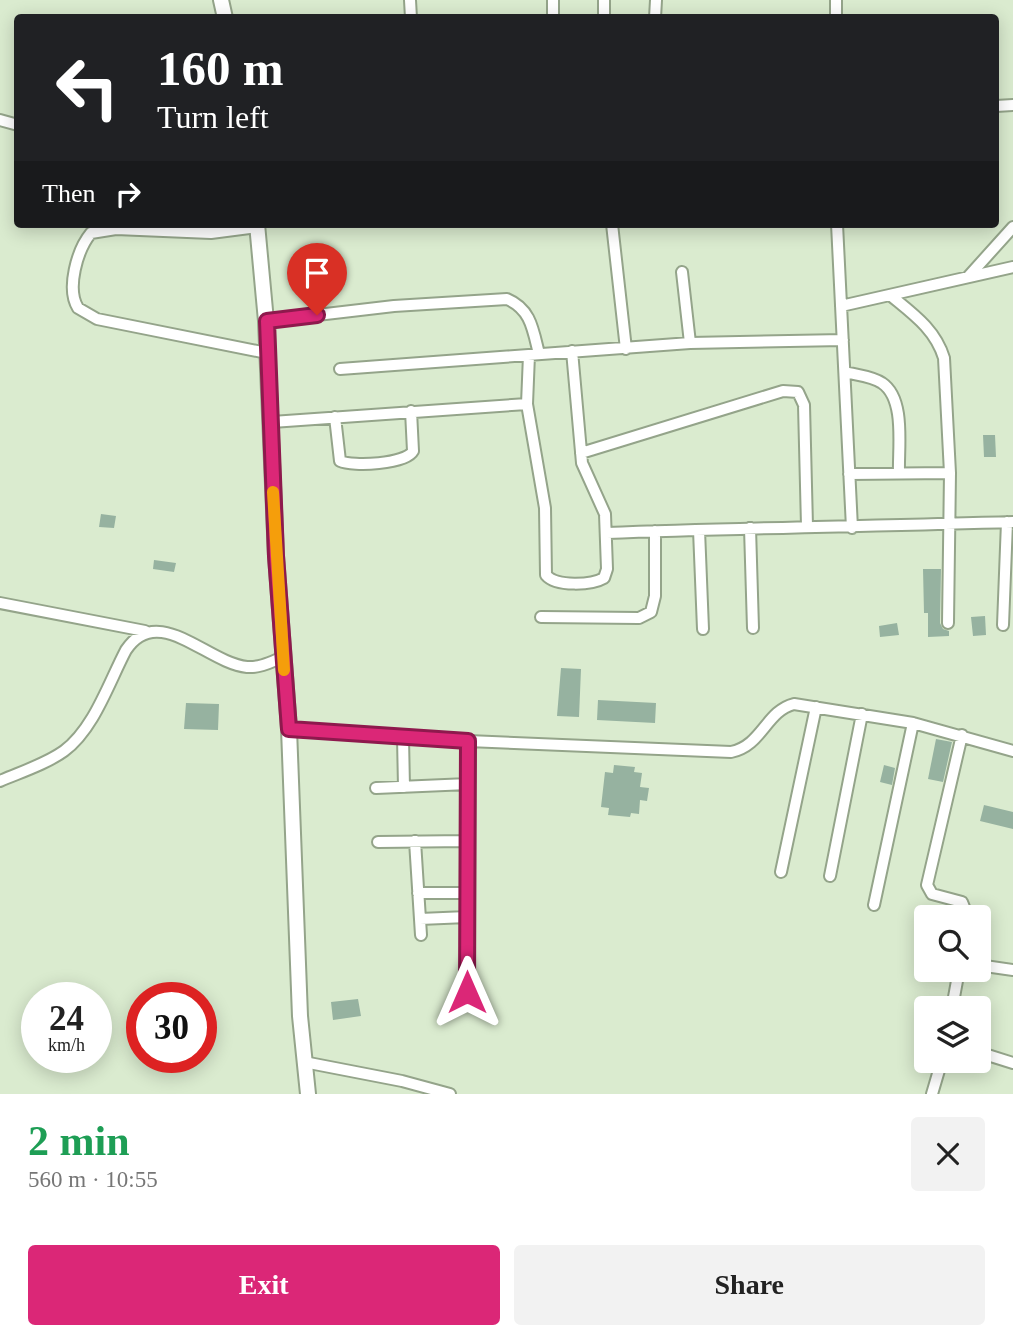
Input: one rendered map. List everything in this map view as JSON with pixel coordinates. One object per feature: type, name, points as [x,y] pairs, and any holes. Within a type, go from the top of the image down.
[{"type":"street","points":[[968,277],[1013,227]]},
{"type":"street","points":[[245,228],[211,233],[116,229],[91,233],[82,248],[72,290],[78,308],[97,319],[267,353]]},
{"type":"street","points":[[258,228],[267,321],[307,1094]]},
{"type":"street","points":[[612,228],[625,349]]},
{"type":"street","points":[[837,228],[852,528]]},
{"type":"street","points":[[841,306],[1013,267]]},
{"type":"street","points":[[681,272],[690,343]]},
{"type":"street","points":[[890,295],[927,326],[940,345],[946,372],[950,473],[948,623]]},
{"type":"street","points":[[267,321],[394,306],[507,299],[517,304],[527,313],[534,354],[527,404],[545,508],[545,570],[548,579],[597,582],[604,578],[607,533],[603,506],[585,472],[581,453],[572,351]]},
{"type":"street","points":[[340,369],[690,343],[843,340]]},
{"type":"street","points":[[845,372],[874,379],[890,390],[897,412],[899,473]]},
{"type":"street","points":[[581,453],[783,391],[798,391],[804,405],[807,526]]},
{"type":"street","points":[[272,422],[527,404]]},
{"type":"street","points":[[335,417],[340,461],[350,464],[402,460],[413,451],[411,411]]},
{"type":"street","points":[[849,474],[950,473]]},
{"type":"street","points":[[607,533],[1010,522],[1003,625]]},
{"type":"street","points":[[750,528],[753,628]]},
{"type":"street","points":[[699,530],[703,629]]},
{"type":"street","points":[[541,617],[639,618],[651,612],[655,596],[655,531]]},
{"type":"street","points":[[0,603],[172,634],[245,667],[264,665],[283,657]]},
{"type":"street","points":[[0,781],[52,758],[72,744],[88,723],[126,650],[134,639],[145,631]]},
{"type":"street","points":[[289,729],[403,738],[731,752],[750,745],[786,706],[816,707],[913,723],[1013,751]]},
{"type":"street","points":[[781,872],[816,707]]},
{"type":"street","points":[[830,876],[862,714]]},
{"type":"street","points":[[874,905],[913,723]]},
{"type":"street","points":[[962,735],[927,885],[933,894],[962,902],[963,905]]},
{"type":"street","points":[[403,738],[404,787]]},
{"type":"street","points":[[467,992],[468,741]]},
{"type":"street","points":[[376,788],[468,784]]},
{"type":"street","points":[[415,841],[421,935]]},
{"type":"street","points":[[378,842],[467,841]]},
{"type":"street","points":[[418,893],[467,893]]},
{"type":"street","points":[[420,919],[467,917]]},
{"type":"street","points":[[991,967],[1013,970]]},
{"type":"street","points":[[991,1056],[1013,1063]]},
{"type":"street","points":[[304,1062],[402,1081],[450,1094]]},
{"type":"street","points":[[932,1094],[938,1073]]},
{"type":"building","points":[[983,435],[995,435],[996,457],[984,457]]},
{"type":"building","points":[[101,514],[116,516],[114,528],[99,527]]},
{"type":"building","points":[[154,560],[176,563],[174,572],[153,569]]},
{"type":"building","points":[[923,569],[941,569],[940,623],[943,629],[949,631],[949,636],[928,637],[928,613],[924,613]]},
{"type":"building","points":[[985,616],[986,635],[973,636],[971,617]]},
{"type":"building","points":[[897,623],[899,635],[880,637],[879,626]]},
{"type":"building","points":[[561,668],[581,669],[579,717],[557,716]]},
{"type":"building","points":[[598,700],[656,703],[655,723],[597,720]]},
{"type":"building","points":[[186,703],[219,704],[218,730],[184,729]]},
{"type":"building","points":[[936,739],[952,742],[943,782],[928,779]]},
{"type":"building","points":[[614,765],[635,767],[634,772],[642,773],[640,787],[649,788],[647,801],[640,800],[639,814],[631,813],[630,817],[608,815],[609,808],[601,807],[605,772],[613,773]]},
{"type":"building","points":[[884,765],[895,768],[892,785],[880,782]]},
{"type":"building","points":[[984,805],[1013,812],[1013,829],[980,821]]},
{"type":"building","points":[[358,999],[361,1016],[333,1020],[331,1002]]},
{"type":"slow traffic","points":[[273,492],[284,670]]},
{"type":"route","points":[[317,315],[267,321],[276,556],[289,729],[468,741],[467,992]]}]
